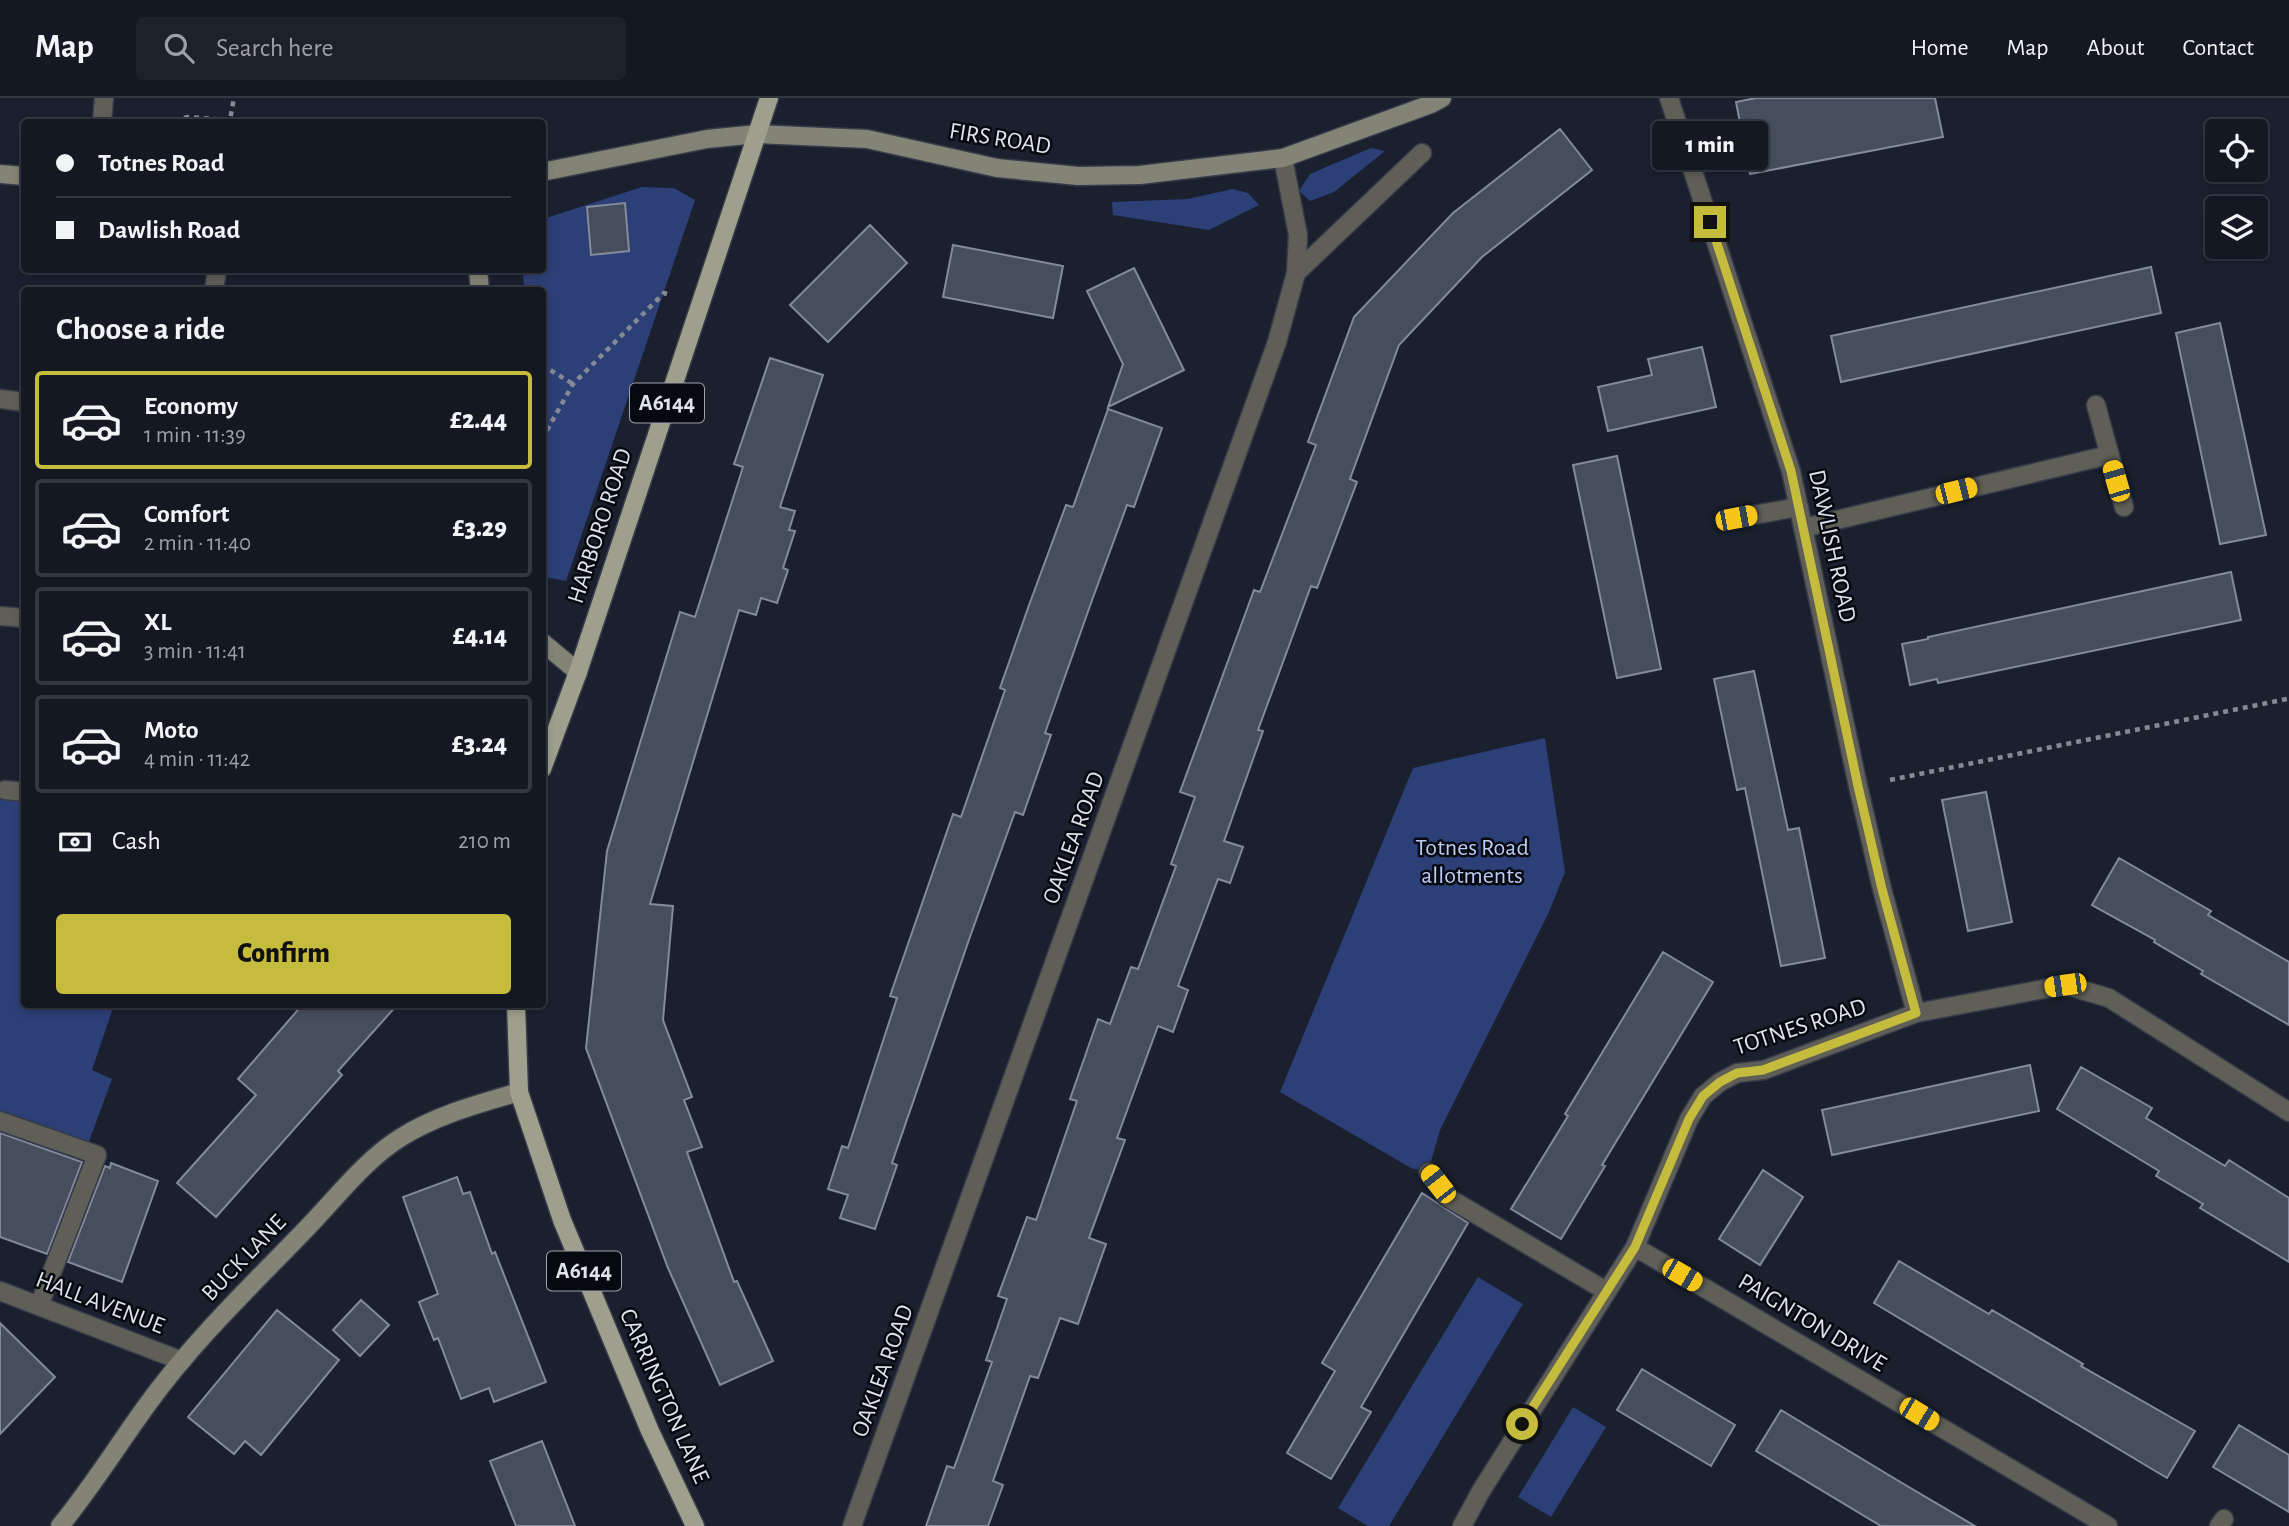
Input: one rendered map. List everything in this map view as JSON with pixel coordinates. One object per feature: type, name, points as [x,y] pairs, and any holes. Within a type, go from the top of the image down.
[{"type":"main road","name":"HARBORO ROAD","points":[[546,758],[578,671],[769,98]]},
{"type":"main road","name":"CARRINGTON LANE","points":[[516,1008],[519,1092],[562,1220],[650,1431],[695,1526]]},
{"type":"street","points":[[102,119],[104,98]]},
{"type":"street","name":"DAWLISH ROAD","points":[[1669,98],[1791,471],[1858,786],[1882,889],[1916,1013]]},
{"type":"street","name":"FIRS ROAD","points":[[546,171],[707,139],[757,134],[867,139],[997,168],[1078,176],[1140,175],[1283,158],[1433,100]]},
{"type":"street","points":[[1296,272],[1423,153]]},
{"type":"street","name":"OAKLEA ROAD","points":[[852,1526],[1277,342],[1296,272],[1298,234],[1283,158]]},
{"type":"street","points":[[0,174],[21,176]]},
{"type":"street","points":[[0,399],[21,402]]},
{"type":"street","points":[[2096,405],[2124,507]]},
{"type":"street","points":[[1803,528],[2109,454]]},
{"type":"street","points":[[1736,518],[1798,507]]},
{"type":"street","points":[[0,616],[21,618]]},
{"type":"street","points":[[546,645],[578,671]]},
{"type":"street","points":[[5,790],[21,792]]},
{"type":"street","name":"TOTNES ROAD","points":[[1462,1526],[1481,1491],[1635,1247],[1689,1119],[1703,1096],[1737,1073],[1763,1070],[1916,1013],[2065,985],[2109,998],[2289,1112]]},
{"type":"street","name":"BUCK LANE","points":[[60,1526],[102,1474],[148,1405],[182,1361],[372,1160],[398,1139],[428,1123],[519,1092]]},
{"type":"street","points":[[0,1121],[97,1155],[38,1306]]},
{"type":"street","points":[[1428,1172],[1447,1197],[1606,1291]]},
{"type":"street","name":"PAIGNTON DRIVE","points":[[1635,1247],[2108,1526]]},
{"type":"street","name":"HALL AVENUE","points":[[0,1291],[182,1361]]},
{"type":"path","points":[[230,119],[234,98]]},
{"type":"path","points":[[182,119],[216,119]]},
{"type":"path","points":[[546,432],[573,384],[664,293],[700,305]]},
{"type":"path","points":[[546,367],[573,384]]},
{"type":"path","points":[[1858,786],[2287,699]]},
{"type":"green space","points":[[1371,148],[1385,151],[1334,192],[1310,201],[1299,191],[1310,174]]},
{"type":"green space","points":[[642,187],[674,188],[695,200],[566,581],[546,577],[546,287],[524,287],[523,273],[546,273],[546,218]]},
{"type":"green space","points":[[1233,189],[1248,193],[1259,205],[1209,230],[1113,215],[1112,202],[1187,199]]},
{"type":"green space","name":"Totnes Road allotments","points":[[1545,738],[1565,872],[1549,912],[1440,1130],[1428,1172],[1411,1168],[1280,1092],[1413,768]]},
{"type":"green space","points":[[0,797],[21,799],[21,1008],[113,1008],[92,1070],[112,1079],[88,1144],[0,1112]]},
{"type":"green space","points":[[1478,1277],[1523,1304],[1389,1526],[1368,1526],[1338,1508]]},
{"type":"green space","points":[[1573,1407],[1606,1427],[1551,1517],[1518,1497]]},
{"type":"building","points":[[1756,98],[1935,98],[1943,137],[1750,174],[1736,102]]},
{"type":"building","points":[[1560,129],[1592,170],[1482,257],[1399,345],[1350,479],[1357,482],[1317,588],[1311,586],[1258,730],[1263,731],[1224,841],[1243,847],[1230,883],[1218,879],[1178,986],[1188,990],[1173,1032],[1158,1026],[1117,1138],[1125,1140],[1089,1238],[1106,1244],[1078,1324],[1060,1318],[1038,1378],[1030,1376],[993,1481],[1003,1485],[988,1526],[926,1526],[947,1466],[954,1468],[992,1362],[986,1360],[1007,1299],[998,1296],[1027,1217],[1036,1220],[1077,1101],[1070,1099],[1098,1019],[1110,1024],[1131,967],[1138,969],[1176,866],[1171,864],[1195,797],[1180,792],[1254,590],[1260,592],[1316,445],[1308,442],[1354,317],[1453,213]]},
{"type":"building","points":[[625,203],[629,251],[591,255],[587,207]]},
{"type":"building","points":[[870,225],[907,263],[828,342],[790,305]]},
{"type":"building","points":[[953,245],[1063,266],[1053,318],[943,297]]},
{"type":"building","points":[[2151,267],[2161,313],[1841,382],[1831,336]]},
{"type":"building","points":[[1134,268],[1184,370],[1108,407],[1123,364],[1087,291]]},
{"type":"building","points":[[2220,323],[2266,535],[2220,544],[2176,333]]},
{"type":"building","points":[[1702,347],[1716,407],[1608,431],[1598,387],[1652,375],[1648,359]]},
{"type":"building","points":[[770,358],[823,375],[780,507],[795,511],[789,530],[795,531],[783,568],[788,570],[777,603],[761,598],[756,615],[739,610],[650,904],[673,906],[663,1020],[692,1097],[684,1100],[702,1147],[687,1152],[734,1282],[737,1281],[773,1361],[720,1385],[668,1268],[586,1048],[607,851],[680,612],[695,617],[743,467],[734,464]]},
{"type":"building","points":[[1108,409],[1162,428],[1134,507],[1127,505],[1091,603],[1045,733],[1051,735],[1023,815],[1015,812],[971,934],[892,1163],[897,1165],[875,1229],[840,1218],[848,1195],[828,1189],[842,1146],[848,1148],[897,998],[890,996],[953,814],[961,817],[1005,690],[1000,688],[1028,608],[1066,505],[1073,507]]},
{"type":"building","points":[[1617,456],[1661,669],[1617,678],[1573,465]]},
{"type":"building","points":[[2231,572],[2241,620],[1938,683],[1937,679],[1910,685],[1902,644]]},
{"type":"building","points":[[1754,671],[1788,830],[1799,828],[1825,958],[1781,966],[1745,788],[1737,790],[1714,679]]},
{"type":"building","points":[[1986,792],[2012,922],[1968,931],[1942,800]]},
{"type":"building","points":[[2119,858],[2211,911],[2208,915],[2289,962],[2289,1025],[2201,974],[2203,971],[2154,942],[2155,940],[2092,905]]},
{"type":"building","points":[[1663,952],[1713,982],[1602,1165],[1605,1166],[1561,1239],[1511,1209]]},
{"type":"building","points":[[300,1008],[394,1008],[338,1071],[342,1075],[216,1217],[177,1183],[256,1095],[238,1079]]},
{"type":"building","points":[[2030,1065],[2039,1111],[1832,1155],[1822,1110]]},
{"type":"building","points":[[2081,1067],[2152,1108],[2146,1118],[2225,1166],[2229,1160],[2289,1198],[2289,1262],[2200,1208],[2203,1204],[2156,1176],[2159,1171],[2057,1109]]},
{"type":"building","points":[[0,1133],[82,1162],[47,1254],[0,1237]]},
{"type":"building","points":[[111,1163],[158,1181],[122,1282],[68,1262],[105,1166],[110,1168]]},
{"type":"building","points":[[1763,1170],[1803,1197],[1760,1265],[1719,1239]]},
{"type":"building","points":[[457,1177],[463,1194],[470,1192],[492,1254],[495,1252],[546,1382],[494,1402],[489,1388],[461,1399],[438,1338],[434,1340],[419,1302],[438,1294],[403,1197]]},
{"type":"building","points":[[1422,1193],[1468,1223],[1361,1407],[1371,1412],[1331,1479],[1287,1453],[1335,1371],[1322,1363]]},
{"type":"building","points":[[1899,1261],[1989,1314],[1992,1310],[2083,1364],[2081,1366],[2195,1431],[2167,1478],[1874,1303]]},
{"type":"building","points":[[361,1300],[389,1325],[360,1356],[333,1330]]},
{"type":"building","points":[[277,1310],[339,1360],[261,1455],[245,1441],[234,1454],[188,1417]]},
{"type":"building","points":[[0,1323],[55,1377],[0,1434]]},
{"type":"building","points":[[1642,1369],[1735,1425],[1711,1466],[1617,1410]]},
{"type":"building","points":[[1781,1410],[1975,1526],[1881,1526],[1756,1451]]},
{"type":"building","points":[[2239,1425],[2289,1455],[2289,1512],[2213,1467]]},
{"type":"building","points":[[542,1441],[575,1526],[516,1526],[490,1461]]},
{"type":"route","points":[[1522,1424],[1635,1247],[1689,1119],[1703,1096],[1737,1073],[1763,1070],[1916,1013],[1882,889],[1858,786],[1791,471],[1710,222]]}]
